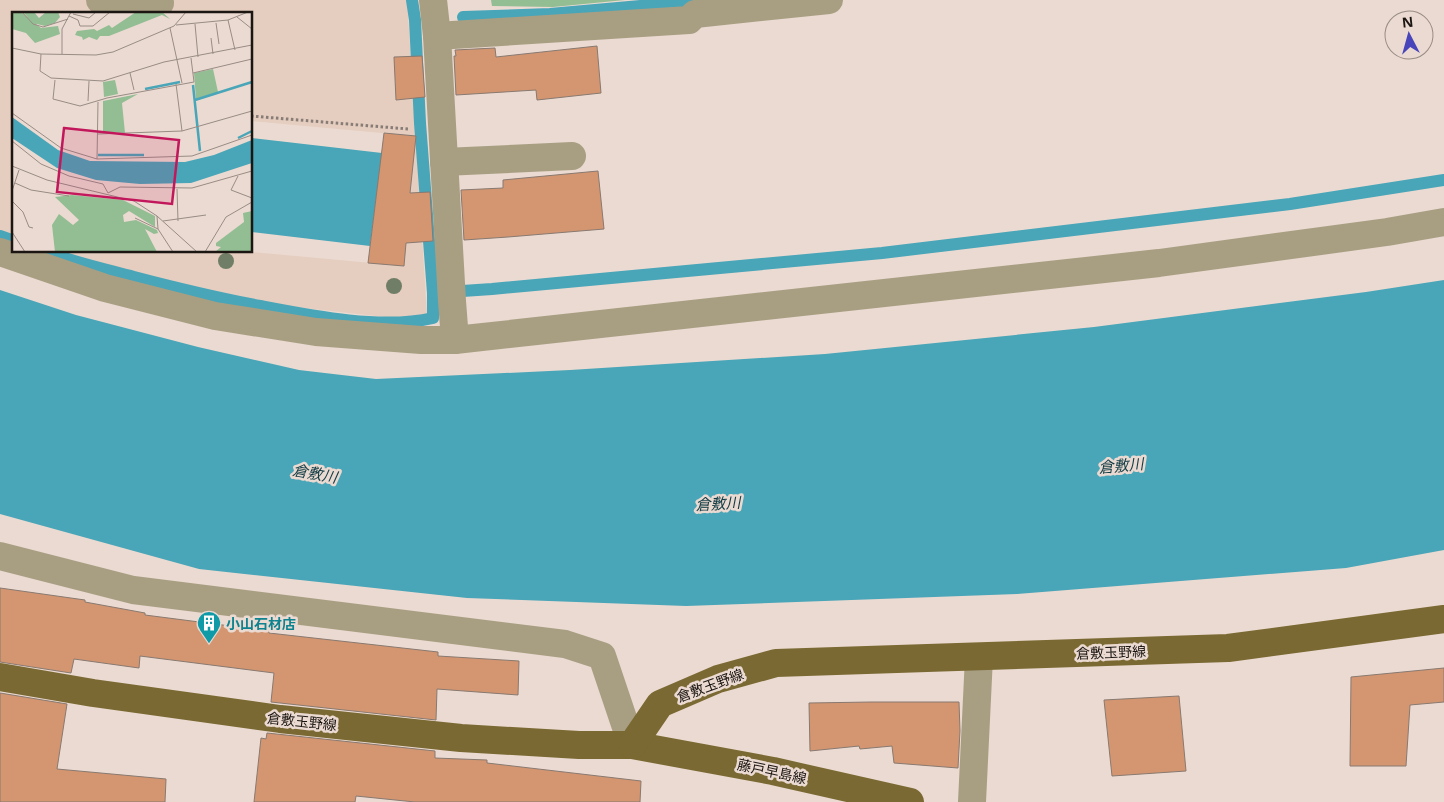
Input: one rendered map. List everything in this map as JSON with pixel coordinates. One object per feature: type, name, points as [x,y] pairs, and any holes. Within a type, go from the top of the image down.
[{"type":"main road","name":"倉敷玉野線","points":[[0,677],[93,693],[280,719],[461,738],[579,745],[632,745],[660,704],[718,679],[776,663],[1228,648],[1444,619]]},
{"type":"main road","name":"藤戸早島線","points":[[632,745],[773,771],[910,802]]},
{"type":"street","points":[[100,0],[129,4],[160,3]]},
{"type":"street","points":[[433,0],[438,36],[455,340]]},
{"type":"street","points":[[438,36],[689,20],[695,14],[829,0]]},
{"type":"street","points":[[444,162],[572,156]]},
{"type":"street","points":[[0,252],[105,288],[215,316],[316,332],[421,340],[455,340],[1159,263],[1387,232],[1444,222]]},
{"type":"street","points":[[0,556],[133,590],[565,644],[602,656],[632,745]]},
{"type":"street","points":[[972,802],[978,657]]},
{"type":"path","points":[[252,116],[410,129]]},
{"type":"shaded area","points":[[0,0],[407,0],[427,316],[403,319],[278,305],[158,280],[61,252],[252,252],[404,266],[415,136],[252,121],[252,12],[12,12],[12,236],[0,231]],"holes":[[[409,56],[411,91],[396,92],[395,57]]]},
{"type":"green space","points":[[491,0],[625,0],[553,7],[492,6]]},
{"type":"water","points":[[252,138],[382,153],[370,246],[252,232]]},
{"type":"water","name":"倉敷川","points":[[1444,280],[1444,550],[1346,568],[1017,594],[686,606],[467,598],[199,569],[0,514],[0,290],[76,315],[198,347],[299,370],[376,379],[570,370],[825,354],[1094,327],[1366,292]]},
{"type":"building","points":[[597,46],[601,93],[537,100],[536,90],[456,95],[455,50],[495,48],[496,57]]},
{"type":"building","points":[[422,56],[425,97],[396,100],[394,57]]},
{"type":"building","points":[[384,133],[416,136],[410,193],[430,192],[433,241],[406,243],[404,266],[368,263]]},
{"type":"building","points":[[598,171],[604,229],[464,240],[461,190],[503,188],[503,180]]},
{"type":"building","points":[[0,588],[85,600],[85,602],[145,613],[145,615],[269,631],[269,633],[438,652],[438,656],[519,661],[518,695],[437,689],[436,720],[271,702],[274,673],[140,656],[139,668],[74,659],[71,673],[0,662]]},
{"type":"building","points":[[1444,668],[1444,702],[1410,705],[1406,766],[1350,766],[1351,677]]},
{"type":"building","points":[[0,693],[67,704],[57,769],[166,779],[165,802],[0,802]]},
{"type":"building","points":[[1179,696],[1186,771],[1112,776],[1104,700]]},
{"type":"building","points":[[959,702],[958,768],[894,763],[892,746],[860,749],[859,746],[810,751],[809,703]]},
{"type":"building","points":[[267,733],[435,751],[435,758],[487,760],[487,763],[641,781],[640,802],[415,802],[356,796],[355,802],[254,802],[261,738],[266,739]]},
{"type":"waterway","points":[[46,252],[181,289],[302,314],[392,323],[433,318],[433,293],[420,123],[415,20],[412,0]]},
{"type":"waterway","points":[[463,17],[550,14],[708,0]]},
{"type":"waterway","points":[[433,293],[882,253],[1290,204],[1444,180]]},
{"type":"waterway","points":[[0,236],[12,240]]},
{"type":"place","name":"小山石材店","points":[[209,644]]}]
